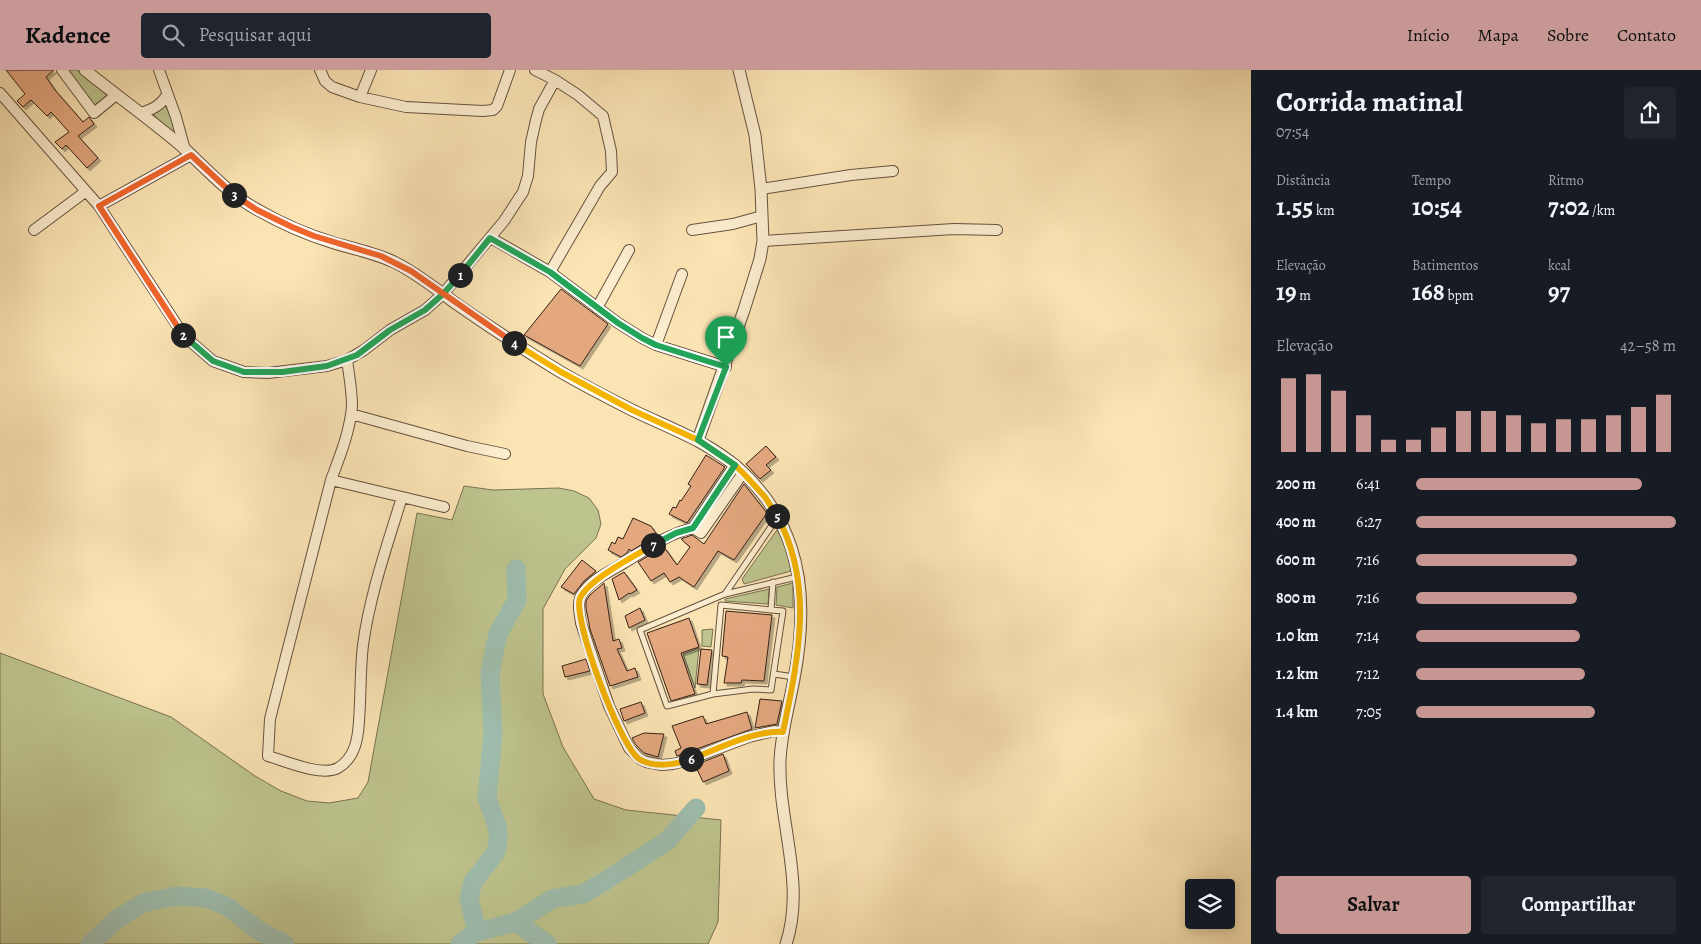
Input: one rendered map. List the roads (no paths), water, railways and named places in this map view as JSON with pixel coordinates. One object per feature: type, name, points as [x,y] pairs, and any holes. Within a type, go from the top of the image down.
[{"type":"street","points":[[62,70],[94,113],[116,95]]},
{"type":"street","points":[[85,70],[141,113],[223,186],[257,210],[314,236],[369,252],[411,271],[510,341],[561,372],[632,410],[698,440],[739,469],[765,497],[778,517],[791,548],[797,577],[800,627],[794,678],[783,732],[780,764],[792,869],[794,911],[786,944]]},
{"type":"street","points":[[159,70],[188,153]]},
{"type":"street","points":[[320,70],[325,81],[332,87],[360,97],[406,107],[483,111],[493,110],[497,106],[510,70]]},
{"type":"street","points":[[360,97],[371,70]]},
{"type":"street","points":[[535,70],[578,95],[603,116],[611,150],[612,172],[592,199],[550,272]]},
{"type":"street","points":[[698,440],[726,367],[756,273],[763,241],[761,189],[755,135],[739,70]]},
{"type":"street","points":[[0,93],[99,206],[175,324],[192,344],[213,361],[244,372],[268,373],[327,366],[347,360],[364,350],[390,330],[425,310],[443,294],[504,221],[523,192],[528,176],[531,142],[539,109],[555,80]]},
{"type":"street","points":[[141,113],[156,108],[167,95]]},
{"type":"street","points":[[99,206],[188,153]]},
{"type":"street","points":[[761,189],[851,175],[893,171]]},
{"type":"street","points":[[34,230],[86,192]]},
{"type":"street","points":[[692,230],[733,224],[762,216]]},
{"type":"street","points":[[763,241],[954,229],[997,230]]},
{"type":"street","points":[[490,238],[550,272],[630,331],[656,345],[726,367]]},
{"type":"street","points":[[597,308],[629,250]]},
{"type":"street","points":[[656,345],[682,274]]},
{"type":"street","points":[[347,360],[352,394],[351,414],[344,445],[331,480],[270,719],[268,756],[317,771],[336,769],[348,760],[356,747],[363,644],[378,574],[402,497]]},
{"type":"street","points":[[351,414],[467,446],[506,454]]},
{"type":"street","points":[[739,469],[693,528],[665,538],[597,579],[580,598],[579,611],[583,631],[609,706],[629,748],[640,759],[652,764],[662,765],[685,761],[749,737],[768,732],[783,732]]},
{"type":"street","points":[[331,480],[444,507]]},
{"type":"lane","points":[[725,594],[778,517]]},
{"type":"lane","points":[[713,694],[721,605],[783,611],[772,690],[753,689],[713,694],[667,706],[640,630],[725,594],[797,577]]},
{"type":"lane","points":[[771,610],[773,582]]},
{"type":"lane","points":[[774,674],[794,678]]},
{"type":"waterway","points":[[477,932],[469,898],[473,882],[496,852],[498,842],[498,829],[487,798],[493,734],[490,672],[498,634],[517,600],[516,569]]},
{"type":"waterway","points":[[460,944],[477,932],[516,922],[552,899],[583,894],[667,841],[696,808]]},
{"type":"waterway","points":[[90,944],[116,920],[143,903],[177,896],[206,898],[228,907],[259,931],[285,944]]},
{"type":"waterway","points":[[516,922],[547,944]]}]
